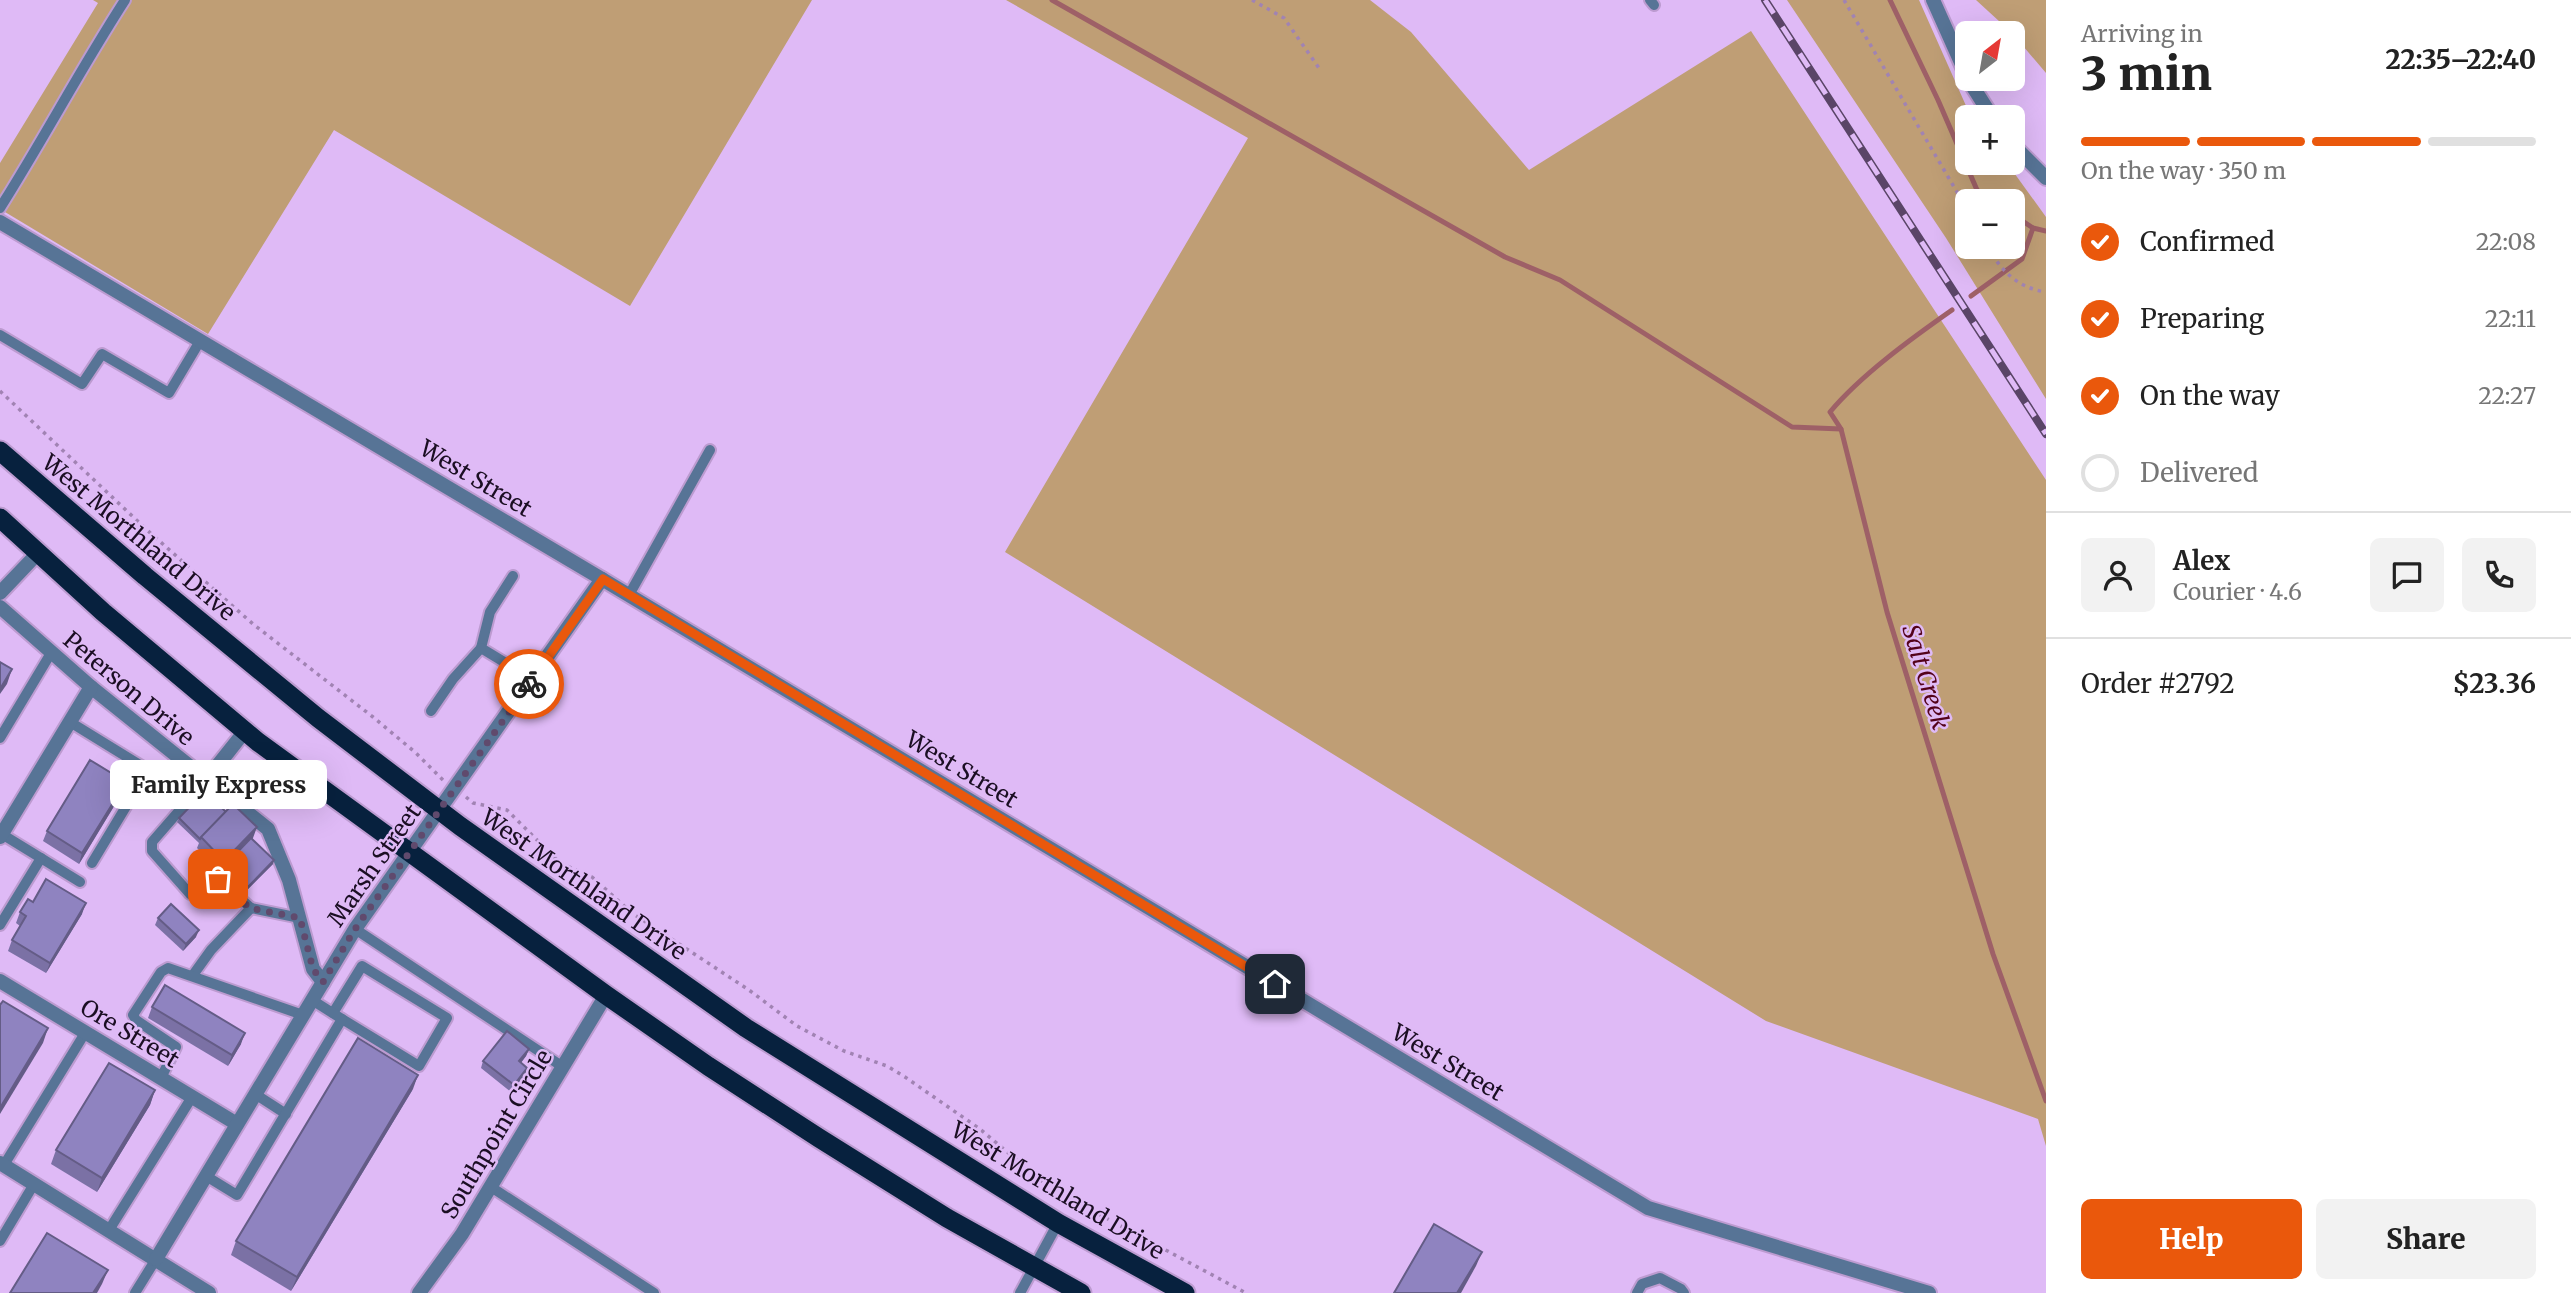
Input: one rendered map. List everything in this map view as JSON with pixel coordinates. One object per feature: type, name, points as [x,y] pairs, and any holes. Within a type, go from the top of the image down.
[{"type":"highway","name":"West Morthland Drive","points":[[0,451],[145,576],[308,710],[439,811],[746,1028],[1058,1223],[1185,1293]]},
{"type":"highway","points":[[0,518],[103,612],[245,731],[606,995],[819,1138],[947,1218],[1081,1293]]},
{"type":"street","points":[[1933,0],[1955,48]]},
{"type":"street","points":[[2025,157],[2046,178]]},
{"type":"street","name":"West Street","points":[[0,222],[603,579],[1648,1208],[1928,1293]]},
{"type":"street","points":[[0,593],[38,553]]},
{"type":"street","name":"Marsh Street","points":[[156,1259],[355,929],[603,579]]},
{"type":"street","name":"Peterson Drive","points":[[0,607],[91,687],[268,829],[289,880],[313,969],[323,982]]},
{"type":"street","points":[[1,835],[91,687]]},
{"type":"street","points":[[206,780],[245,731]]},
{"type":"street","name":"Ore Street","points":[[0,981],[237,1124]]},
{"type":"street","name":"Southpoint Circle","points":[[419,1293],[462,1234],[606,995]]},
{"type":"street","points":[[2,1164],[209,1293]]},
{"type":"lane","points":[[0,208],[57,115],[85,61],[125,0]]},
{"type":"lane","points":[[0,335],[82,384],[102,354],[169,393],[200,341]]},
{"type":"lane","points":[[629,595],[710,450]]},
{"type":"lane","points":[[432,711],[453,679],[481,648],[490,612],[513,576]]},
{"type":"lane","points":[[481,648],[532,679]]},
{"type":"lane","points":[[0,737],[51,653]]},
{"type":"lane","points":[[70,722],[148,770],[92,863]]},
{"type":"lane","points":[[206,780],[152,842],[152,851],[190,894],[208,877],[218,879],[250,908],[300,918]]},
{"type":"lane","points":[[1,835],[80,882]]},
{"type":"lane","points":[[0,925],[41,858]]},
{"type":"lane","points":[[193,975],[211,950],[250,908]]},
{"type":"lane","points":[[355,929],[563,1067]]},
{"type":"lane","points":[[206,1176],[237,1195],[286,1114],[338,1016],[362,966],[447,1018],[419,1066],[338,1016],[312,1000]]},
{"type":"lane","points":[[161,1079],[176,1047],[135,1020],[133,1015],[160,972],[168,968],[303,1014]]},
{"type":"lane","points":[[2,1164],[85,1033]]},
{"type":"lane","points":[[255,1094],[286,1114]]},
{"type":"lane","points":[[109,1230],[192,1097]]},
{"type":"lane","points":[[0,1241],[34,1184]]},
{"type":"lane","points":[[491,1187],[654,1293]]},
{"type":"lane","points":[[1020,1293],[1058,1223]]},
{"type":"lane","points":[[135,1293],[156,1259]]},
{"type":"lane","points":[[1637,1293],[1642,1284],[1660,1278],[1684,1293]]},
{"type":"path","points":[[1252,0],[1284,18],[1321,71]]},
{"type":"path","points":[[1844,0],[1955,189]]},
{"type":"path","points":[[1995,259],[2014,281],[2028,289],[2046,292]]},
{"type":"path","points":[[0,391],[147,530],[253,624],[416,752],[438,777],[454,789],[474,803],[507,810],[560,863],[592,877],[639,918],[749,990],[797,1026],[844,1052],[887,1066],[905,1077],[980,1129],[1051,1188],[1246,1293]]},
{"type":"shaded area","points":[[93,0],[812,0],[630,306],[334,130],[208,334],[0,209],[0,163],[98,3]]},
{"type":"shaded area","points":[[1006,0],[1370,0],[1411,32],[1529,170],[1751,31],[2046,480],[2046,1146],[2038,1119],[1766,1021],[1005,552],[1248,138]]},
{"type":"shaded area","points":[[1787,0],[1919,0],[1955,81],[1955,91],[1959,91],[1966,105],[1955,105],[1955,175],[2016,175],[2046,217],[2046,399],[1959,259],[2025,259],[2025,189],[1955,189],[1955,252]]},
{"type":"shaded area","points":[[1976,0],[2046,0],[2046,73],[2025,48],[2025,21],[1999,21]]},
{"type":"building","points":[[0,662],[12,669],[0,689]]},
{"type":"building","points":[[90,760],[126,782],[82,853],[47,831]]},
{"type":"building","points":[[205,791],[226,812],[200,839],[179,818]]},
{"type":"building","points":[[233,804],[257,827],[224,861],[201,837]]},
{"type":"building","points":[[251,838],[274,860],[248,887],[225,865]]},
{"type":"building","points":[[46,879],[86,903],[50,963],[12,940],[26,916],[20,912],[28,899],[33,902]]},
{"type":"building","points":[[171,904],[199,930],[186,944],[158,918]]},
{"type":"building","points":[[165,985],[245,1033],[232,1055],[152,1007]]},
{"type":"building","points":[[3,1001],[48,1028],[0,1108],[0,1005]]},
{"type":"building","points":[[507,1031],[529,1049],[519,1061],[527,1068],[514,1085],[483,1061]]},
{"type":"building","points":[[358,1038],[418,1075],[297,1277],[236,1241]]},
{"type":"building","points":[[109,1063],[155,1090],[102,1178],[56,1150]]},
{"type":"building","points":[[1434,1224],[1482,1252],[1457,1293],[1394,1293]]},
{"type":"building","points":[[47,1233],[108,1270],[93,1293],[10,1293]]},
{"type":"waterway","points":[[1052,0],[1505,257],[1560,280],[1792,427],[1841,429]]},
{"type":"waterway","name":"Salt Creek","points":[[1890,0],[1977,189]]},
{"type":"waterway","name":"Salt Creek","points":[[2025,223],[2046,231]]},
{"type":"waterway","name":"Salt Creek","points":[[1971,296],[2022,259],[2033,228]]},
{"type":"waterway","name":"Salt Creek","points":[[1952,310],[1872,371],[1830,412],[1841,429],[1887,612],[1993,954],[2046,1101]]},
{"type":"railway","points":[[1765,0],[2046,434]]},
{"type":"way so far","points":[[218,879],[250,908],[300,918],[313,969],[323,982],[355,929],[529,684]]},
{"type":"place","name":"Family Express","points":[[218,879]]},
{"type":"route","points":[[529,684],[603,579],[1275,984]]}]
